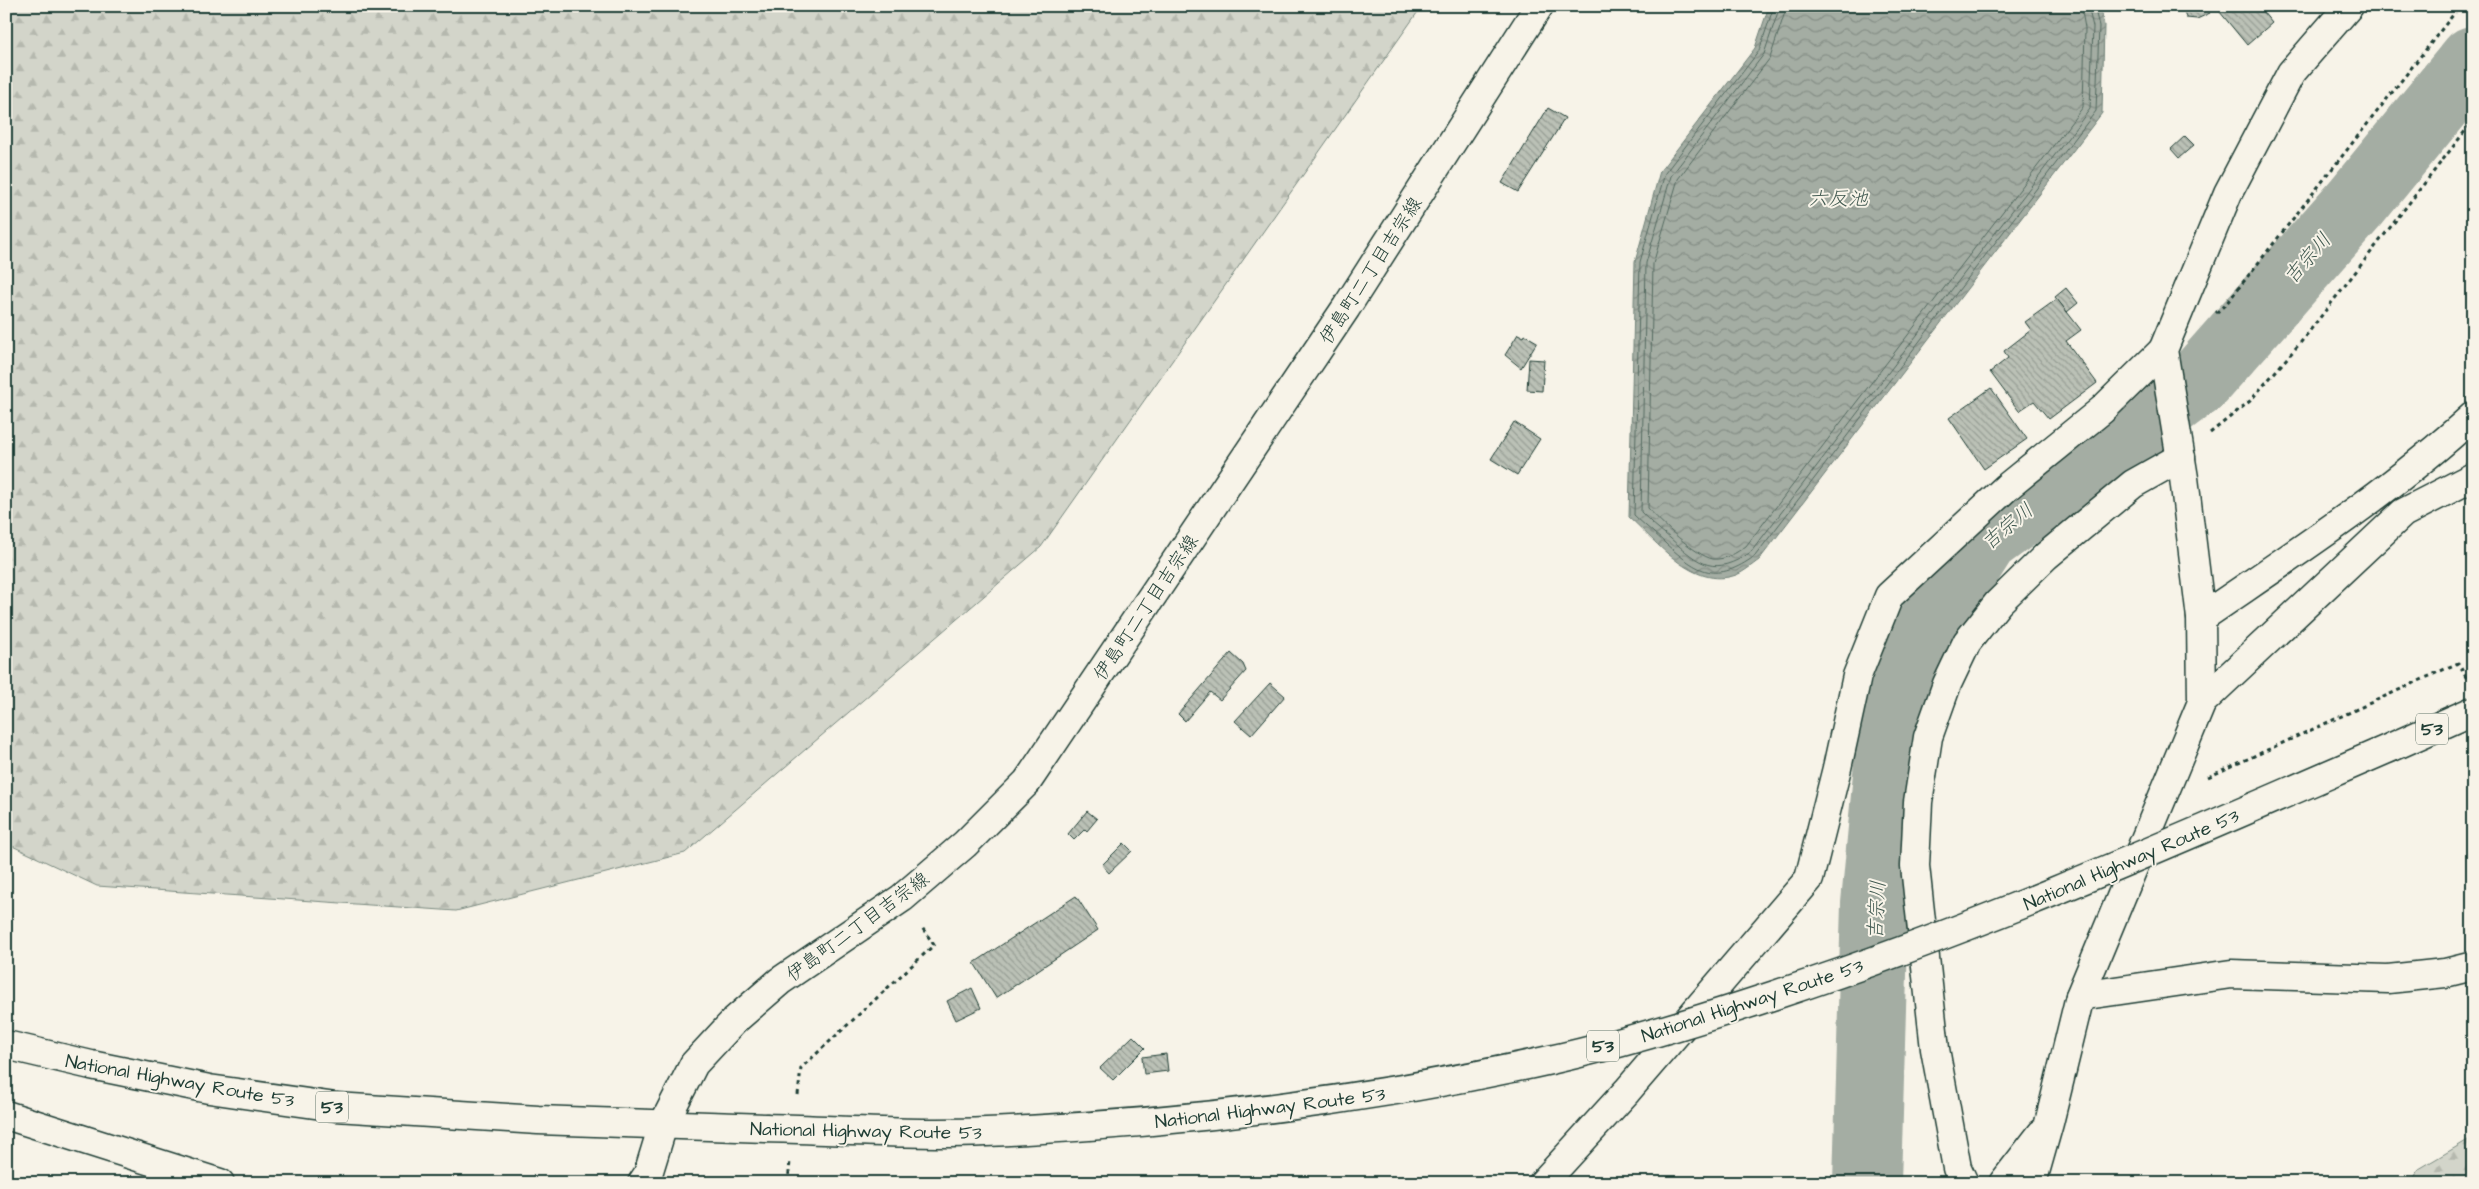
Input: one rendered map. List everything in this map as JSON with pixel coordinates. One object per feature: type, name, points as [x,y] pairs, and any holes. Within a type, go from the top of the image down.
[{"type":"main road","name":"伊島町二丁目吉宗線","points":[[642,1183],[648,1174],[663,1125],[694,1064],[735,1020],[780,981],[902,898],[965,844],[1027,782],[1346,308],[1539,6]]},
{"type":"main road","points":[[1543,1183],[1626,1091],[1808,879],[1837,768],[1857,676],[1889,596],[2007,487],[2102,410],[2164,356],[2228,194],[2291,73],[2349,6]]},
{"type":"main road","points":[[2032,1183],[2049,1123],[2080,996],[2202,702],[2201,618],[2179,448],[2164,356]]},
{"type":"main road","points":[[2201,618],[2368,503],[2440,446],[2473,416]]},
{"type":"main road","points":[[1964,1183],[1957,1168],[1935,1050],[1915,866],[1918,802],[1928,737],[1947,684],[1967,642],[1998,603],[2046,556],[2179,448]]},
{"type":"main road","points":[[2202,702],[2403,513],[2473,478]]},
{"type":"main road","name":"National Highway Route 53","points":[[6,1045],[91,1066],[209,1089],[336,1108],[663,1125],[982,1132],[1184,1120],[1351,1099],[1553,1060],[1703,1019],[1848,971],[1968,927],[2087,879],[2473,712]]},
{"type":"main road","points":[[2080,996],[2231,974],[2388,979],[2445,973],[2473,966]]},
{"type":"main road","points":[[6,1115],[220,1183]]},
{"type":"main road","points":[[2003,1183],[2049,1123]]},
{"type":"path","points":[[2212,316],[2226,304],[2460,6]]},
{"type":"path","points":[[2179,448],[2250,400],[2301,342],[2473,121]]},
{"type":"path","points":[[2166,788],[2198,781],[2458,663],[2468,682]]},
{"type":"path","points":[[798,1097],[801,1068],[934,945],[902,898]]},
{"type":"path","points":[[788,1183],[791,1154]]},
{"type":"green space","points":[[6,6],[1422,6],[1041,547],[685,853],[456,911],[97,886],[6,843]]},
{"type":"green space","points":[[2473,1137],[2473,1183],[2409,1183],[2419,1169]]},
{"type":"water","name":"六反池","points":[[1769,6],[2099,6],[2104,25],[2102,113],[1759,560],[1739,574],[1720,578],[1705,576],[1677,561],[1629,517],[1635,262],[1660,171],[1755,48]]},
{"type":"building","points":[[2183,6],[2205,6],[2210,13],[2197,19],[2186,18]]},
{"type":"building","points":[[2215,6],[2258,6],[2272,23],[2247,45]]},
{"type":"building","points":[[1548,108],[1565,118],[1518,192],[1502,183]]},
{"type":"building","points":[[2185,136],[2194,145],[2179,158],[2171,149]]},
{"type":"building","points":[[2066,288],[2078,303],[2067,312],[2055,297]]},
{"type":"building","points":[[2057,299],[2081,330],[2066,341],[2097,383],[2049,419],[2034,401],[2019,411],[1990,372],[2008,358],[2004,351],[2031,330],[2025,322]]},
{"type":"building","points":[[1518,334],[1524,337],[1525,335],[1537,342],[1521,368],[1505,355]]},
{"type":"building","points":[[1529,359],[1544,360],[1542,391],[1527,390]]},
{"type":"building","points":[[1991,388],[2027,439],[1984,469],[1949,418]]},
{"type":"building","points":[[1514,422],[1540,439],[1517,475],[1491,459]]},
{"type":"building","points":[[1231,653],[1243,664],[1246,671],[1220,700],[1210,692],[1185,721],[1178,714]]},
{"type":"building","points":[[1270,683],[1285,696],[1251,735],[1235,721]]},
{"type":"building","points":[[1087,811],[1097,819],[1087,831],[1085,829],[1074,840],[1068,834]]},
{"type":"building","points":[[1124,843],[1132,851],[1109,873],[1102,865]]},
{"type":"building","points":[[1076,896],[1098,930],[996,998],[974,963]]},
{"type":"building","points":[[972,988],[981,1008],[956,1020],[947,1001]]},
{"type":"building","points":[[1133,1036],[1145,1048],[1113,1080],[1100,1068]]},
{"type":"building","points":[[1166,1054],[1168,1071],[1144,1074],[1142,1057]]},
{"type":"waterway","name":"吉宗川","points":[[1867,1183],[1875,904],[1891,731],[1922,638],[1984,540],[2199,381],[2356,203],[2473,60]]}]
